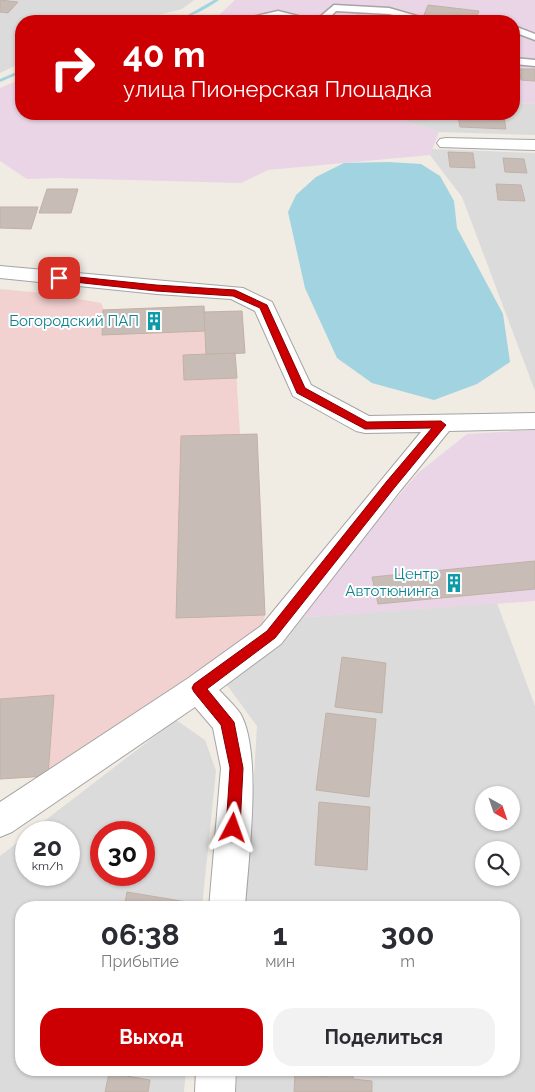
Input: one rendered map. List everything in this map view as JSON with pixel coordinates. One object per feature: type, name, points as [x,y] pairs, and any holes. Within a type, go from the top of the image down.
[{"type":"street","points":[[446,143],[535,145]]},
{"type":"street","points":[[0,272],[156,288],[235,293],[264,307],[301,390],[365,425],[441,425],[535,421]]},
{"type":"street","points":[[0,821],[198,688],[271,635],[391,484],[441,425]]},
{"type":"street","points":[[198,688],[228,722],[237,768],[228,901]]},
{"type":"street","points":[[215,1092],[216,1076]]},
{"type":"lane","points":[[327,15],[334,8],[389,11],[405,15]]},
{"type":"lane","points":[[520,31],[535,37]]},
{"type":"lane","points":[[520,62],[535,63]]},
{"type":"shaded area","points":[[0,0],[194,0],[182,9],[158,15],[15,15],[15,66],[0,73]]},
{"type":"shaded area","points":[[235,0],[535,0],[535,104],[520,103],[520,15],[219,15]]},
{"type":"shaded area","points":[[15,82],[15,120],[401,120],[439,132],[430,155],[268,170],[241,183],[57,178],[27,179],[0,161],[0,88]]},
{"type":"shaded area","points":[[520,103],[535,104],[535,135],[439,132],[401,120],[520,120]]},
{"type":"shaded area","points":[[432,149],[535,153],[535,391],[462,197],[430,155]]},
{"type":"shaded area","points":[[0,289],[53,294],[101,303],[104,310],[204,306],[205,312],[242,311],[245,353],[235,353],[240,434],[257,434],[265,615],[261,633],[48,776],[0,779]]},
{"type":"shaded area","points":[[535,430],[535,601],[294,618],[418,473],[467,434]]},
{"type":"shaded area","points":[[497,603],[535,706],[535,1092],[236,1092],[237,1076],[520,1076],[520,901],[246,901],[257,726],[224,681],[294,618]]},
{"type":"shaded area","points":[[176,720],[205,740],[216,771],[203,901],[15,901],[15,1076],[185,1076],[184,1092],[0,1092],[0,856],[15,844],[15,886],[80,886],[80,821],[44,821]]},
{"type":"water","points":[[388,162],[421,164],[440,176],[454,201],[457,228],[503,314],[510,362],[477,384],[434,400],[372,383],[337,358],[305,288],[288,212],[296,195],[316,177],[344,163]]},
{"type":"building","points":[[0,0],[18,2],[8,13],[0,12]]},
{"type":"building","points":[[428,5],[479,11],[477,15],[424,15]]},
{"type":"building","points":[[520,69],[535,69],[535,81],[521,80]]},
{"type":"building","points":[[459,120],[504,120],[506,129],[460,127]]},
{"type":"building","points":[[448,152],[473,153],[475,168],[450,167]]},
{"type":"building","points":[[503,158],[524,159],[527,173],[505,172]]},
{"type":"building","points":[[496,184],[521,185],[525,201],[498,200]]},
{"type":"building","points":[[47,189],[78,189],[71,213],[39,213]]},
{"type":"building","points":[[0,207],[38,207],[31,229],[0,228]]},
{"type":"building","name":"Богородский ПАП","points":[[204,306],[205,331],[102,335],[103,310]]},
{"type":"building","points":[[242,311],[245,353],[206,355],[204,312]]},
{"type":"building","points":[[235,353],[237,378],[184,380],[183,355]]},
{"type":"building","points":[[257,434],[265,615],[176,618],[181,436]]},
{"type":"building","name":"Центр Автотюнинга","points":[[535,561],[535,589],[378,604],[372,577]]},
{"type":"building","points":[[342,657],[386,663],[382,713],[335,707]]},
{"type":"building","points":[[54,695],[48,776],[0,779],[0,699]]},
{"type":"building","points":[[326,713],[376,719],[369,797],[316,790]]},
{"type":"building","points":[[319,802],[370,807],[367,870],[315,865]]},
{"type":"building","points":[[127,892],[181,901],[125,901]]},
{"type":"building","points":[[108,1076],[127,1076],[150,1080],[148,1092],[105,1092]]},
{"type":"building","points":[[295,1076],[353,1076],[353,1079],[372,1081],[372,1092],[294,1092]]},
{"type":"waterway","points":[[191,15],[217,0]]},
{"type":"waterway","points":[[0,81],[15,74]]},
{"type":"place","name":"Богородский ПАП","points":[[154,321]]},
{"type":"place","name":"Центр Автотюнинга","points":[[454,583]]},
{"type":"route","points":[[59,278],[156,288],[235,293],[264,307],[301,390],[365,425],[441,425],[391,484],[271,635],[198,688],[228,722],[237,768],[233,828]]}]
